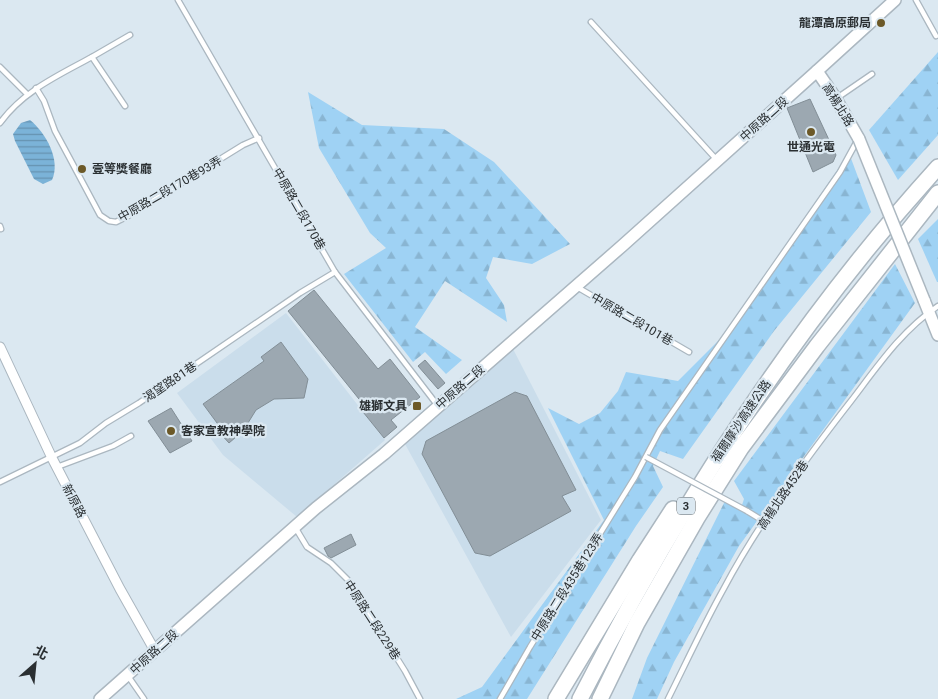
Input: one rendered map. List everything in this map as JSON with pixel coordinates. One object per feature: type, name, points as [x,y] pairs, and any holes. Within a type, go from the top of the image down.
[{"type":"highway","name":"福爾摩沙高速公路","points":[[580,699],[636,592],[677,521],[759,392],[809,323],[909,199],[938,167]]},
{"type":"highway","name":"福爾摩沙高速公路","points":[[600,699],[637,623],[741,448],[817,346],[938,193]]},
{"type":"highway","points":[[558,699],[640,560],[672,510],[759,392]]},
{"type":"street","name":"中原路二段","points":[[100,699],[295,527],[384,454],[576,286],[817,72],[889,2]]},
{"type":"street","name":"高楊北路","points":[[817,72],[836,98],[859,139],[924,300],[933,309]]},
{"type":"street","points":[[933,309],[938,335]]},
{"type":"street","name":"新原路","points":[[0,346],[56,468],[155,651]]},
{"type":"lane","name":"中原路二段170巷","points":[[178,0],[335,272],[438,406]]},
{"type":"lane","points":[[916,0],[936,36]]},
{"type":"lane","points":[[591,22],[717,160]]},
{"type":"lane","points":[[0,123],[27,94],[130,35]]},
{"type":"lane","points":[[92,57],[125,106]]},
{"type":"lane","points":[[0,67],[27,94]]},
{"type":"lane","points":[[836,98],[872,74]]},
{"type":"lane","name":"中原路二段170巷93弄","points":[[36,88],[100,215],[109,221],[116,222],[128,216],[259,138]]},
{"type":"lane","name":"中原路二段435巷123弄","points":[[500,699],[635,477],[660,430],[840,172],[859,139]]},
{"type":"lane","name":"渴望路81巷","points":[[0,482],[80,443],[106,423],[139,403],[300,293],[335,272]]},
{"type":"lane","name":"中原路二段101巷","points":[[576,286],[689,352]]},
{"type":"lane","name":"高楊北路452巷","points":[[668,699],[723,589],[813,450],[900,339],[933,309]]},
{"type":"lane","points":[[56,468],[114,446],[131,436]]},
{"type":"lane","points":[[646,457],[765,522]]},
{"type":"lane","name":"中原路二段229巷","points":[[295,527],[307,547],[331,563],[348,580],[405,671],[420,699]]},
{"type":"lane","points":[[128,675],[144,699]]},
{"type":"shaded area","points":[[30,120],[46,139],[55,164],[52,180],[43,184],[34,179],[13,134],[21,123]]},
{"type":"shaded area","points":[[286,313],[385,440],[297,517],[223,455],[177,393]]},
{"type":"shaded area","points":[[512,347],[601,520],[511,637],[405,444]]},
{"type":"green space","points":[[938,52],[938,135],[898,180],[869,130]]},
{"type":"green space","points":[[308,92],[362,125],[444,129],[494,162],[570,244],[532,264],[493,257],[486,278],[504,305],[507,322],[445,281],[415,327],[462,360],[446,374],[425,352],[413,362],[344,274],[386,248],[370,233],[319,148]]},
{"type":"green space","points":[[849,153],[871,212],[774,331],[683,459],[660,451],[653,466],[663,487],[636,526],[527,699],[456,699],[482,687],[604,520],[548,408],[579,424],[600,413],[618,391],[626,372],[678,381],[724,335]]},
{"type":"green space","points":[[938,219],[938,282],[937,282],[918,239]]},
{"type":"green space","points":[[895,264],[915,303],[739,546],[674,662],[657,699],[632,699],[647,658],[726,499],[742,505],[744,499],[734,481]]},
{"type":"building","name":"世通光電","points":[[810,99],[836,155],[833,162],[813,172],[787,108]]},
{"type":"building","points":[[314,290],[378,369],[390,359],[420,397],[391,420],[397,427],[384,438],[359,407],[363,404],[288,311]]},
{"type":"building","points":[[281,342],[308,379],[304,398],[274,399],[256,410],[243,431],[229,443],[218,431],[220,427],[203,404],[264,361],[261,357]]},
{"type":"building","points":[[425,360],[445,383],[438,389],[418,366]]},
{"type":"building","points":[[515,392],[527,396],[576,490],[562,496],[571,511],[490,556],[475,553],[422,454],[426,441]]},
{"type":"building","name":"客家宣教神學院","points":[[171,408],[192,441],[170,453],[148,421]]},
{"type":"building","points":[[351,534],[356,545],[331,558],[328,556],[324,548]]},
{"type":"place","name":"龍潭高原郵局","points":[[881,23]]},
{"type":"place","name":"世通光電","points":[[811,132]]},
{"type":"place","name":"壹等獎餐廳","points":[[82,169]]},
{"type":"place","name":"雄獅文具","points":[[417,406]]},
{"type":"place","name":"客家宣教神學院","points":[[171,431]]}]
